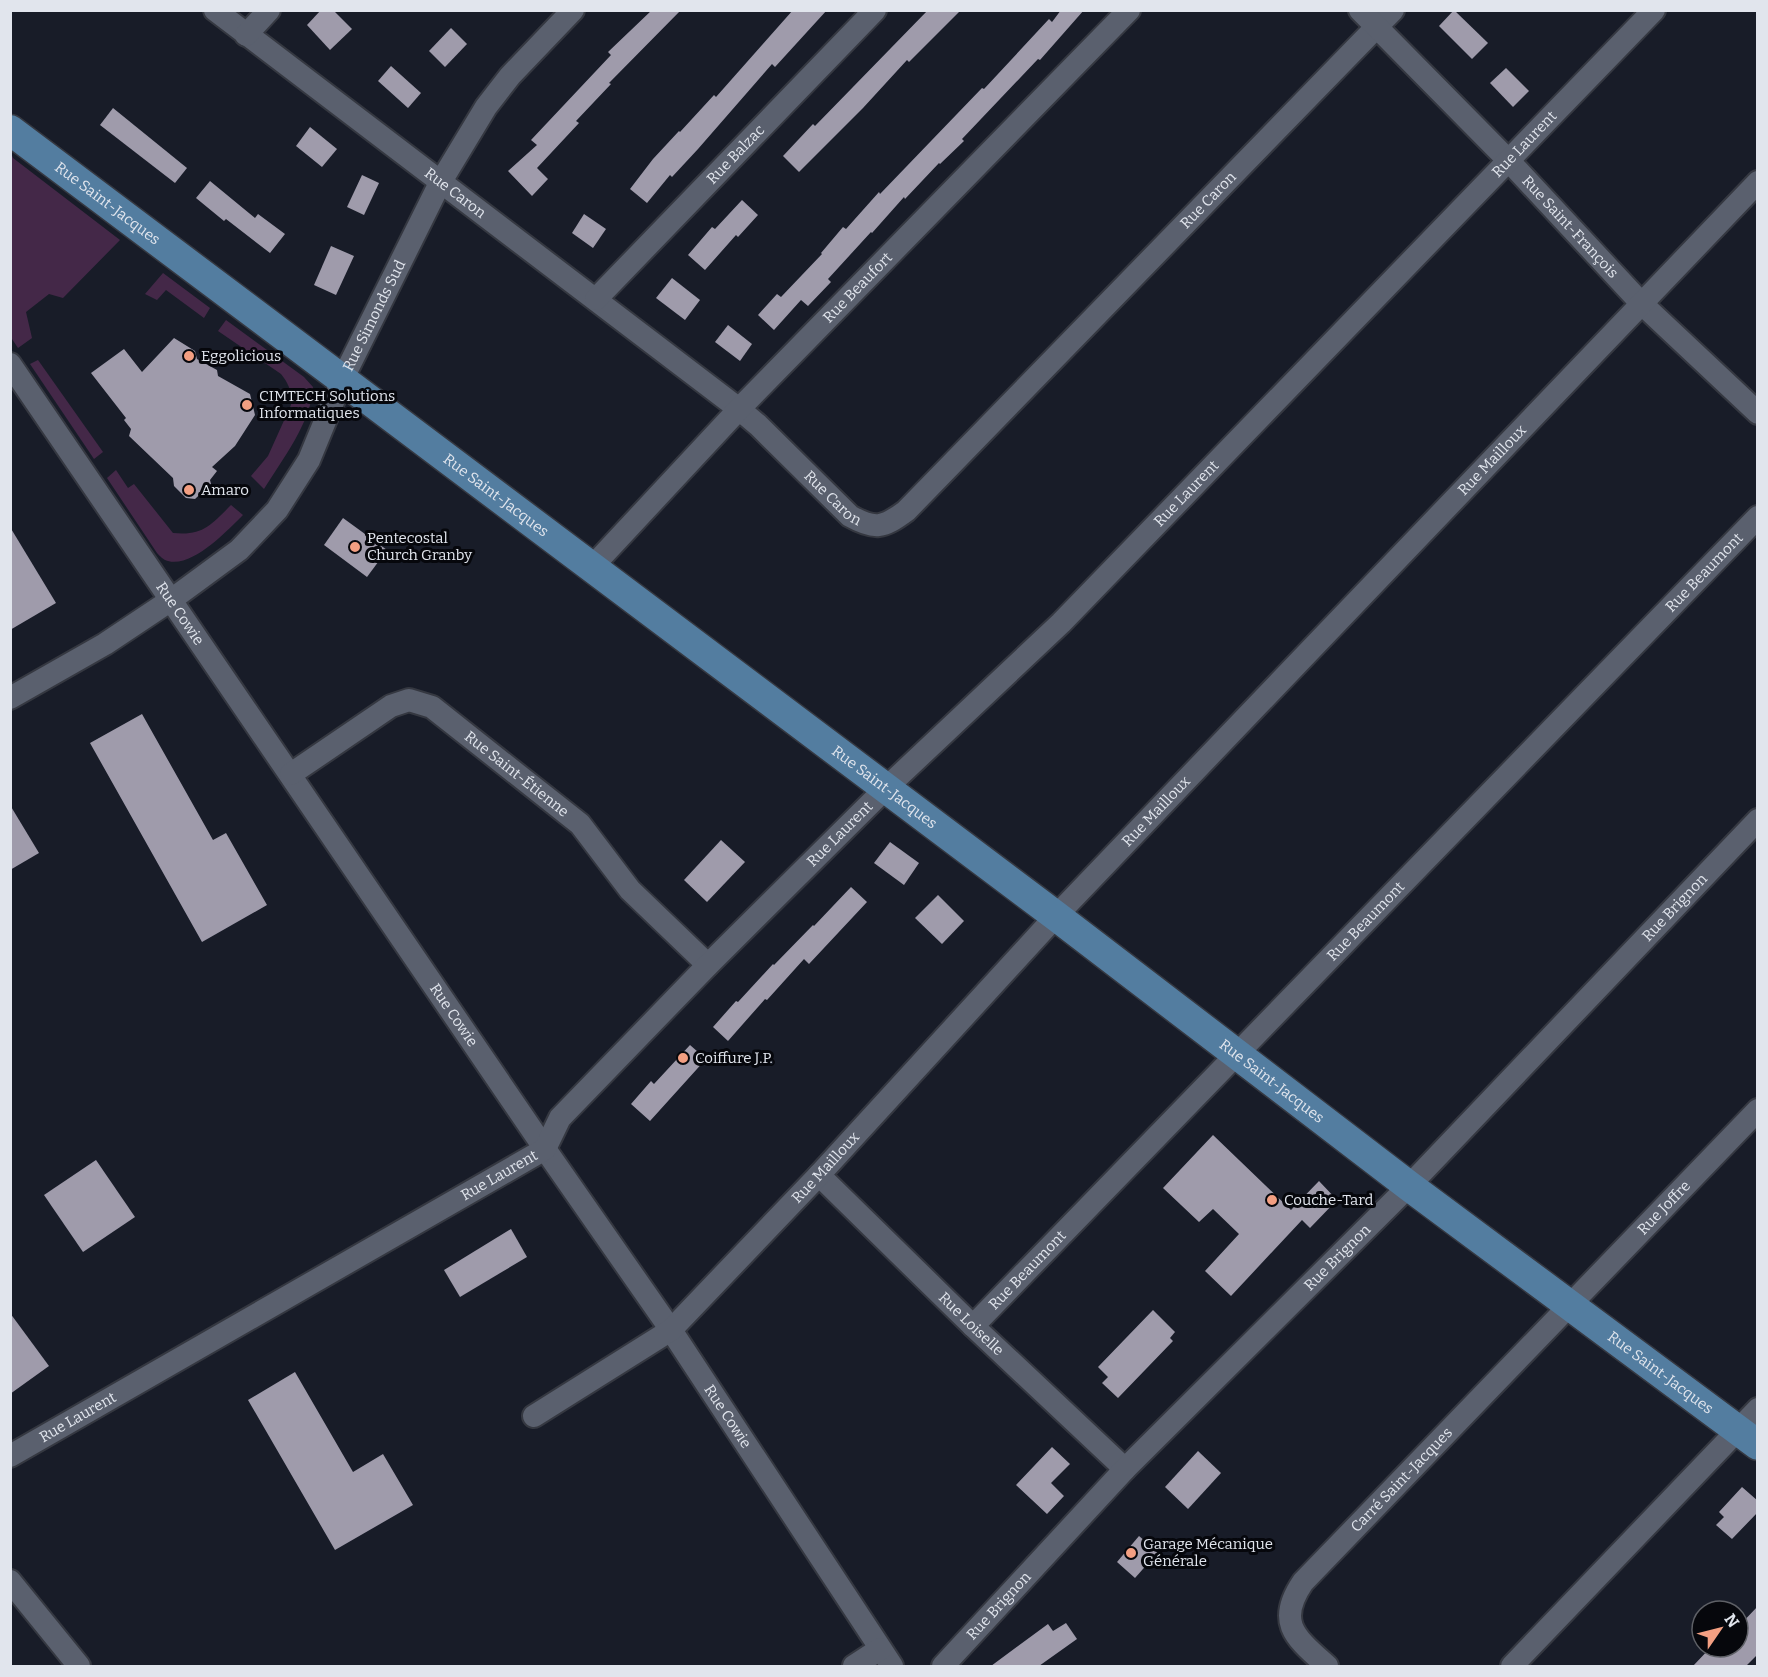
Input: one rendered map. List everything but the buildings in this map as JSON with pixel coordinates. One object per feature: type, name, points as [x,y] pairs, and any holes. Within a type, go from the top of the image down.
[{"type":"main road","name":"Rue Saint-Jacques","points":[[10,130],[1056,916],[1409,1186],[1570,1305],[1751,1428]]},
{"type":"street","name":"Rue Caron","points":[[215,10],[739,409],[850,516],[867,525],[888,524],[906,511],[1393,10]]},
{"type":"street","points":[[246,35],[268,10]]},
{"type":"street","name":"Rue Simonds Sud","points":[[10,698],[105,644],[171,600],[239,550],[277,510],[309,460],[342,380],[440,183],[486,107],[504,84],[573,10]]},
{"type":"street","name":"Rue Balzac","points":[[596,299],[875,10]]},
{"type":"street","name":"Rue Beaufort","points":[[591,568],[739,409],[1129,10]]},
{"type":"street","name":"Rue Saint-François","points":[[1360,10],[1509,161],[1641,303],[1758,413]]},
{"type":"street","name":"Rue Laurent","points":[[10,1456],[545,1149],[560,1118],[708,965],[885,789],[1061,623],[1654,10]]},
{"type":"street","name":"Rue Mailloux","points":[[534,1416],[671,1330],[819,1175],[1056,916],[1758,182]]},
{"type":"street","name":"Rue Cowie","points":[[10,364],[671,1330],[886,1658]]},
{"type":"street","name":"Rue Beaumont","points":[[973,1326],[1758,517]]},
{"type":"street","name":"Rue Saint-Étienne","points":[[291,774],[391,706],[409,700],[432,707],[580,824],[630,890],[708,965]]},
{"type":"street","name":"Rue Brignon","points":[[943,1666],[1125,1469],[1409,1186],[1758,819]]},
{"type":"street","name":"Rue Joffre","points":[[1570,1305],[1758,1110]]},
{"type":"street","name":"Rue Loiselle","points":[[819,1175],[973,1326],[1125,1469]]},
{"type":"street","name":"Carré Saint-Jacques","points":[[1327,1666],[1295,1634],[1290,1622],[1289,1606],[1293,1596],[1303,1582],[1570,1305]]},
{"type":"street","points":[[1512,1666],[1751,1428]]},
{"type":"street","points":[[10,1581],[79,1666]]},
{"type":"street","points":[[854,1666],[886,1658]]},
{"type":"shaded area","points":[[11,153],[13,158],[120,240],[63,298],[49,294],[26,312],[32,338],[18,348],[10,336]]},
{"type":"shaded area","points":[[163,273],[210,308],[204,318],[166,290],[157,300],[145,294]]},
{"type":"shaded area","points":[[226,320],[304,377],[313,387],[302,427],[264,489],[251,476],[268,456],[291,405],[290,392],[281,374],[218,331]]},
{"type":"shaded area","points":[[38,360],[103,452],[94,459],[30,364]]},
{"type":"shaded area","points":[[116,470],[128,488],[134,484],[173,533],[192,533],[206,528],[231,505],[243,515],[198,554],[177,562],[166,560],[157,553],[107,478]]},
{"type":"place","name":"Eggolicious","points":[[189,356]]},
{"type":"place","name":"CIMTECH Solutions Informatiques","points":[[247,405]]},
{"type":"place","name":"Amaro","points":[[189,490]]},
{"type":"place","name":"Pentecostal Church Granby","points":[[355,547]]},
{"type":"place","name":"Coiffure J.P.","points":[[683,1058]]},
{"type":"place","name":"Couche-Tard","points":[[1272,1200]]},
{"type":"place","name":"Garage Mécanique Générale","points":[[1131,1553]]}]
